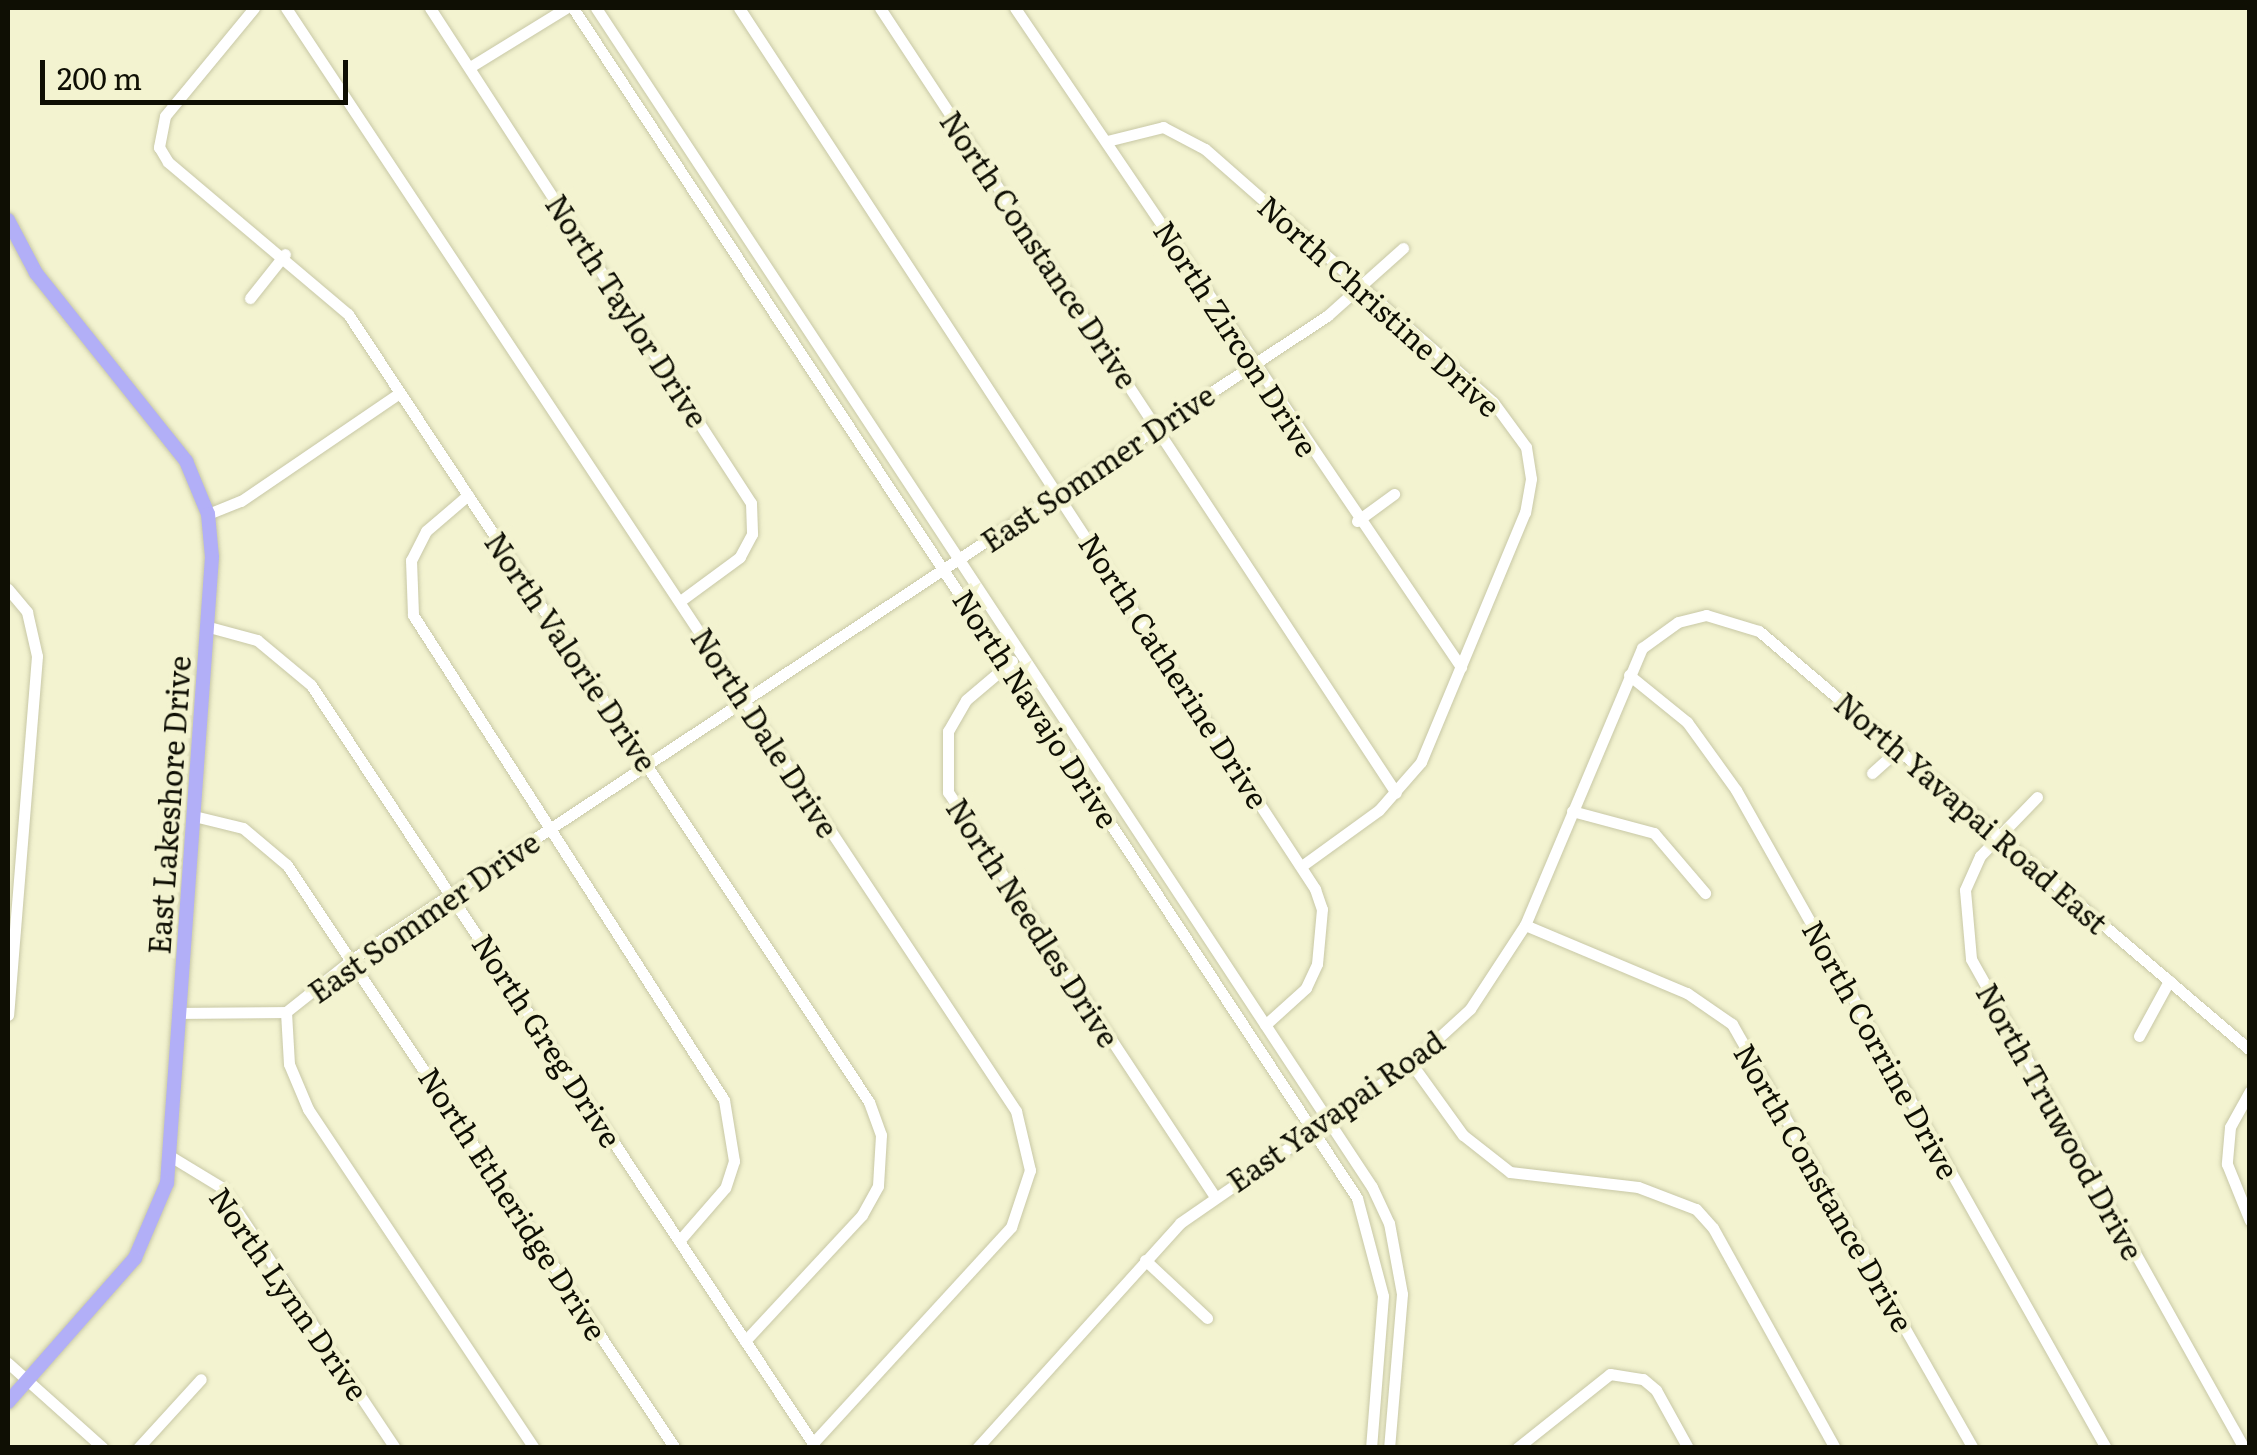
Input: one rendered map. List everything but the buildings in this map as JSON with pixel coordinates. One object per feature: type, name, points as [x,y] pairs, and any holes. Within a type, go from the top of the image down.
[{"type":"main road","name":"East Lakeshore Drive","points":[[8,220],[36,273],[186,461],[208,514],[210,626],[170,1156],[149,1236],[8,1402]]},
{"type":"street","name":"North Valorie Drive","points":[[254,8],[165,116],[159,147],[168,162],[285,254],[348,314],[869,1102],[881,1134],[878,1186],[862,1214],[746,1341]]},
{"type":"street","name":"North Dale Drive","points":[[286,8],[1016,1111],[1030,1170],[1011,1227],[815,1445]]},
{"type":"street","name":"North Taylor Drive","points":[[430,8],[751,503],[752,534],[740,557],[680,601]]},
{"type":"street","points":[[470,67],[570,8]]},
{"type":"street","name":"North Navajo Drive","points":[[570,8],[1316,1128],[1370,1230],[1383,1296],[1371,1448]]},
{"type":"street","name":"North Navajo Drive","points":[[596,8],[1268,1024],[1329,1119],[1389,1224],[1402,1294],[1389,1448]]},
{"type":"street","name":"North Catherine Drive","points":[[739,8],[1302,866],[1322,909],[1317,964],[1306,988],[1253,1034]]},
{"type":"street","name":"North Constance Drive","points":[[880,8],[1396,793]]},
{"type":"street","name":"North Zircon Drive","points":[[1015,8],[1357,521],[1461,667]]},
{"type":"street","name":"North Christine Drive","points":[[1107,142],[1139,129],[1185,135],[1494,402],[1526,448],[1531,479],[1525,512],[1421,762],[1396,793],[1302,866]]},
{"type":"street","name":"East Sommer Drive","points":[[179,1013],[286,1012],[354,958],[1364,290],[1403,248]]},
{"type":"street","points":[[250,298],[285,254]]},
{"type":"street","points":[[208,514],[240,501],[398,394]]},
{"type":"street","points":[[1357,521],[1394,494]]},
{"type":"street","points":[[468,495],[426,532],[411,560],[413,615],[724,1100],[732,1128],[730,1174],[709,1212],[679,1240]]},
{"type":"street","points":[[8,589],[26,612],[37,656],[8,1015]]},
{"type":"street","name":"North Yavapai Road East","points":[[1678,622],[1706,615],[1759,631],[2250,1050]]},
{"type":"street","name":"East Yavapai Road","points":[[982,1446],[1145,1260],[1213,1194],[1410,1064],[1470,1009],[1525,924],[1642,648],[1678,622]]},
{"type":"street","name":"North Greg Drive","points":[[210,626],[257,640],[292,664],[452,893],[815,1445]]},
{"type":"street","name":"North Needles Drive","points":[[1022,654],[966,700],[948,731],[948,792],[1213,1194]]},
{"type":"street","name":"North Corrine Drive","points":[[1629,674],[1687,722],[1736,790],[2106,1448]]},
{"type":"street","points":[[1872,774],[1900,748]]},
{"type":"street","name":"North Truwood Drive","points":[[2037,798],[1999,834],[1966,890],[1971,959],[2247,1447]]},
{"type":"street","points":[[1572,811],[1665,840],[1705,893]]},
{"type":"street","name":"North Etheridge Drive","points":[[194,816],[222,820],[267,843],[354,958],[675,1448]]},
{"type":"street","name":"North Constance Drive","points":[[1525,924],[1687,993],[1732,1024],[1973,1448]]},
{"type":"street","points":[[2139,1036],[2169,980]]},
{"type":"street","name":"East Sommer Drive","points":[[286,1012],[290,1064],[308,1108],[534,1448]]},
{"type":"street","points":[[1410,1064],[1463,1135],[1510,1172],[1638,1187],[1696,1209],[1714,1228],[1835,1448]]},
{"type":"street","points":[[2250,1091],[2230,1127],[2227,1164],[2250,1220]]},
{"type":"street","name":"North Lynn Drive","points":[[170,1156],[221,1187],[394,1448]]},
{"type":"street","points":[[1145,1260],[1207,1318]]},
{"type":"street","points":[[1382,1346],[1400,1348]]},
{"type":"street","points":[[8,1362],[103,1448]]},
{"type":"street","points":[[1517,1448],[1610,1374],[1642,1379],[1656,1390],[1688,1448]]},
{"type":"street","points":[[138,1448],[202,1379]]}]
